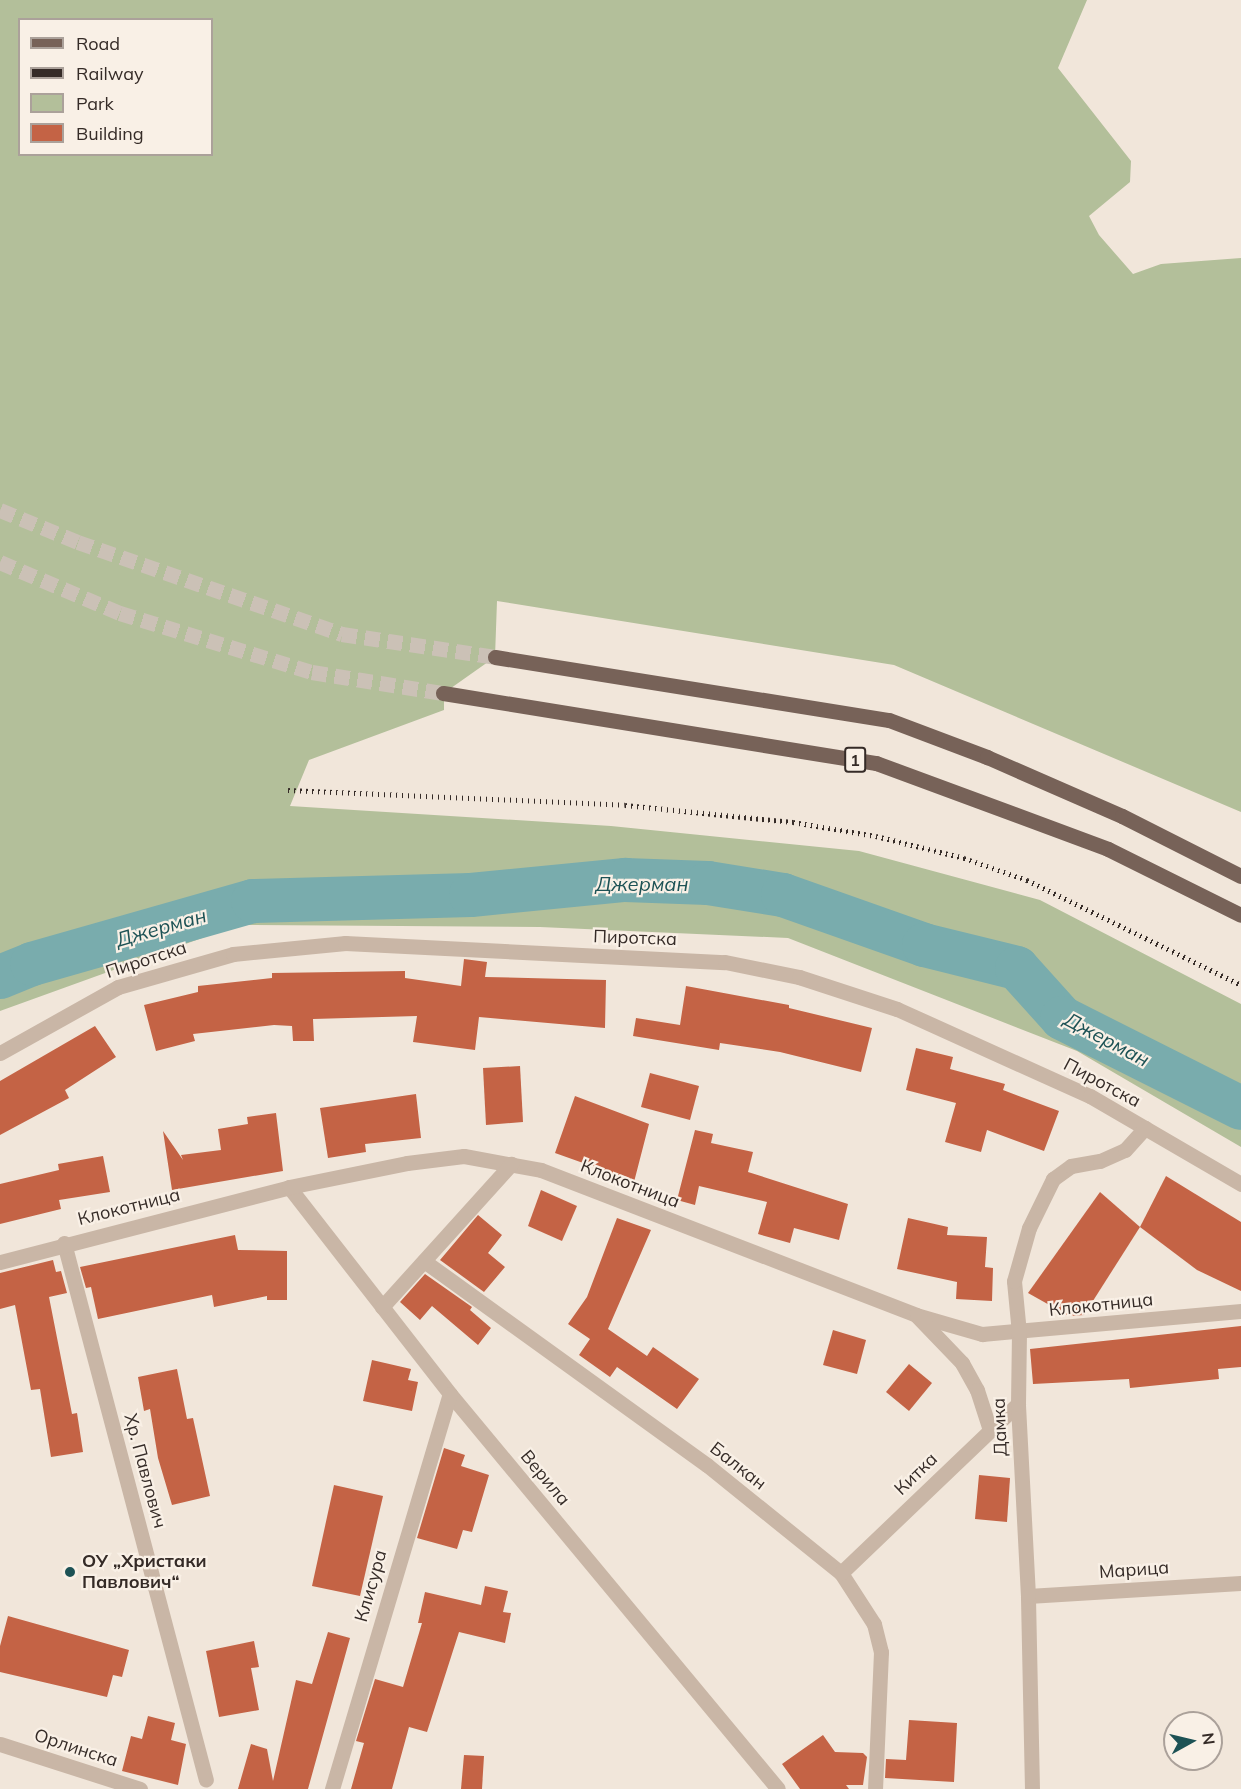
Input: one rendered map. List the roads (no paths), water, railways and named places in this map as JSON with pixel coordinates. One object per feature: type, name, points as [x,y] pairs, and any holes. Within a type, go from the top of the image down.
[{"type":"main road","points":[[495,657],[889,720],[987,757],[1122,816],[1241,876]]},
{"type":"main road","name":"1","points":[[443,693],[876,763],[1108,849],[1241,915]]},
{"type":"street","name":"Пиротска","points":[[0,1053],[118,987],[233,954],[345,943],[725,962],[799,977],[897,1009],[1090,1096],[1241,1184]]},
{"type":"street","name":"Дамка","points":[[1032,1789],[1028,1596],[1018,1404],[1019,1333],[1014,1281],[1029,1228],[1053,1179],[1071,1166],[1100,1161],[1125,1150],[1145,1128]]},
{"type":"street","name":"Клокотница","points":[[0,1262],[64,1243],[289,1187],[407,1162],[464,1156],[541,1170],[916,1315],[982,1334],[1019,1333],[1241,1311]]},
{"type":"street","points":[[382,1307],[511,1164]]},
{"type":"street","name":"Верила","points":[[289,1187],[450,1394],[778,1789]]},
{"type":"street","name":"Хр. Павлович","points":[[64,1243],[206,1779]]},
{"type":"street","name":"Балкан","points":[[424,1261],[707,1465],[841,1573],[874,1624],[881,1652],[875,1789]]},
{"type":"street","points":[[916,1315],[962,1363],[977,1390],[990,1430]]},
{"type":"street","name":"Клисура","points":[[332,1789],[450,1394]]},
{"type":"street","name":"Китка","points":[[841,1573],[1018,1404]]},
{"type":"street","name":"Марица","points":[[1028,1596],[1241,1582]]},
{"type":"street","name":"Орлинска","points":[[0,1744],[140,1789]]},
{"type":"waterway","name":"Джерман","points":[[0,977],[32,964],[253,901],[471,895],[625,880],[708,883],[783,895],[924,945],[1017,968],[1062,1018],[1241,1108]]},
{"type":"tunnel","points":[[0,510],[78,542],[342,634],[495,657]]},
{"type":"tunnel","points":[[0,562],[120,613],[312,672],[443,693]]},
{"type":"railway","points":[[288,790],[625,805],[793,822],[876,836],[964,858],[1027,880],[1241,985]]},
{"type":"place","name":"ОУ „Христаки Павлович“","points":[[70,1572]]}]
